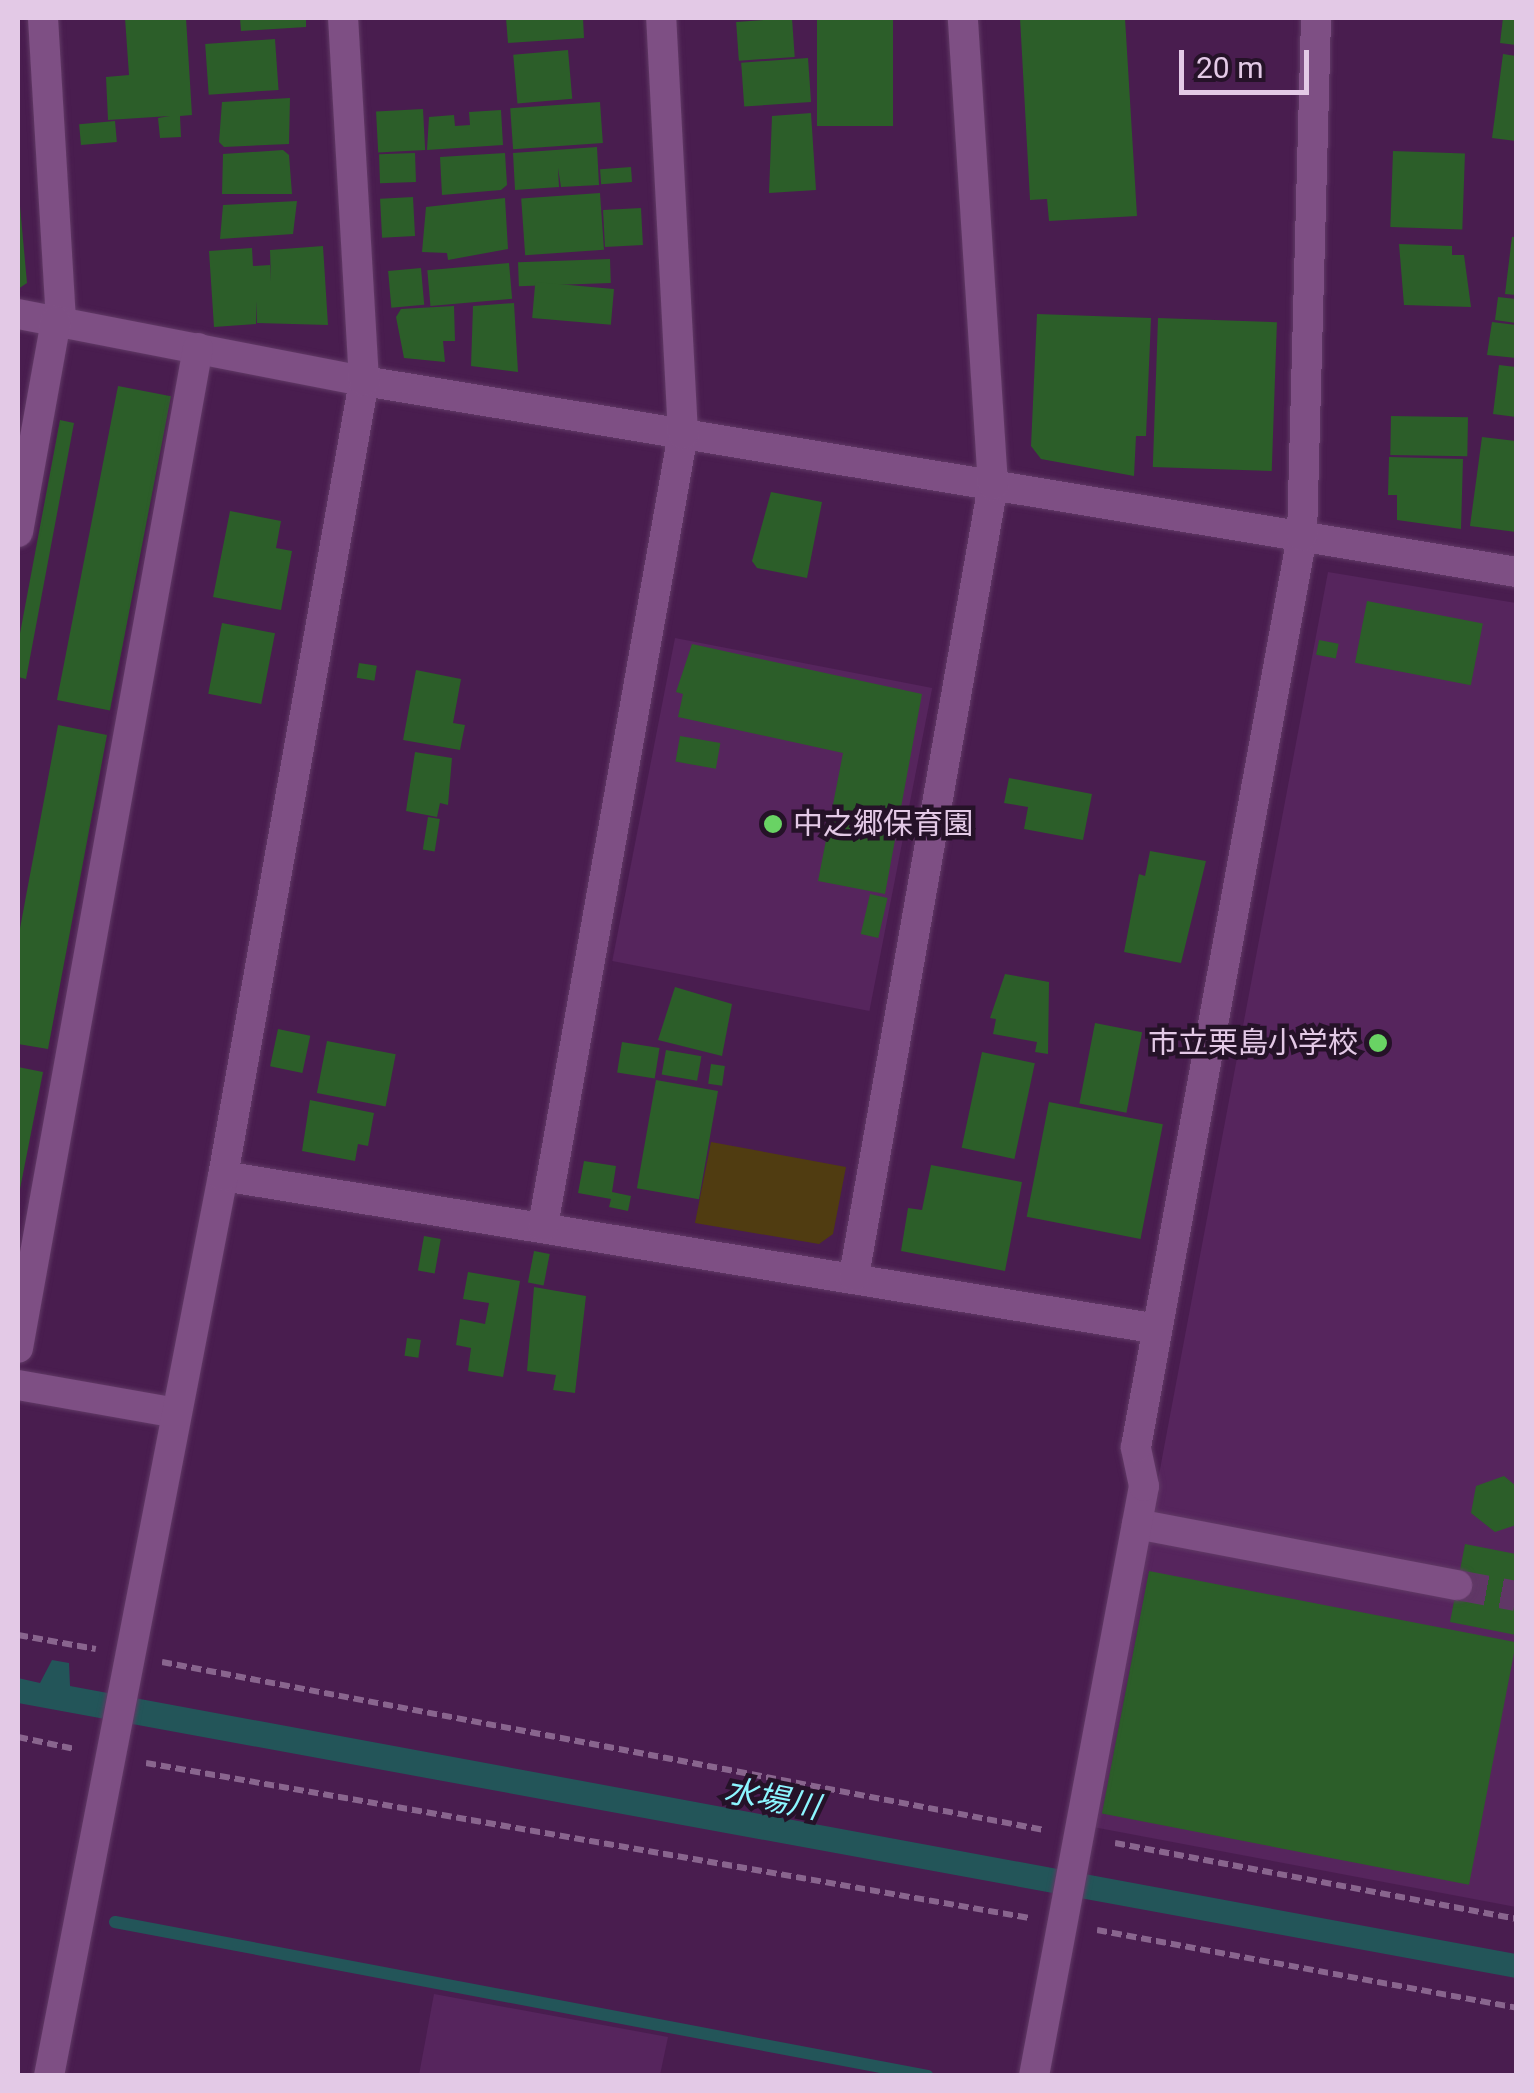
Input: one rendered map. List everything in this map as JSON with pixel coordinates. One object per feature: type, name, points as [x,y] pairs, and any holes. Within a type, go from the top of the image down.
[{"type":"street","points":[[18,532],[59,321],[43,18]]},
{"type":"street","points":[[49,2076],[223,1176],[364,380],[344,18]]},
{"type":"street","points":[[542,1226],[683,434],[661,18]]},
{"type":"street","points":[[854,1276],[992,485],[963,18]]},
{"type":"street","points":[[1034,2076],[1144,1486],[1136,1446],[1302,536],[1316,18]]},
{"type":"street","points":[[18,314],[364,380],[1516,572]]},
{"type":"street","points":[[18,1348],[198,348]]},
{"type":"street","points":[[223,1176],[854,1276],[1158,1329]]},
{"type":"street","points":[[18,1385],[177,1414]]},
{"type":"street","points":[[1136,1524],[1457,1585]]},
{"type":"path","points":[[18,1634],[128,1667],[1077,1847],[1516,1919]]},
{"type":"path","points":[[18,1737],[113,1746],[1064,1919],[1516,2008]]},
{"type":"shaded area","name":"市立栗島小学校","points":[[1328,572],[1516,603],[1516,1907],[1093,1827]]},
{"type":"shaded area","name":"中之郷保育園","points":[[675,638],[932,688],[869,1011],[612,961]]},
{"type":"shaded area","points":[[711,1142],[846,1167],[833,1234],[819,1244],[695,1223]]},
{"type":"shaded area","points":[[52,1660],[69,1663],[70,1686],[1516,1954],[1516,1978],[18,1703],[18,1678],[40,1683]]},
{"type":"shaded area","points":[[434,1994],[668,2037],[660,2075],[419,2075]]},
{"type":"building","points":[[125,18],[186,18],[192,115],[180,116],[181,137],[160,138],[158,118],[170,116],[108,120],[106,77],[129,75]]},
{"type":"building","points":[[240,18],[306,18],[306,27],[241,31]]},
{"type":"building","points":[[506,18],[583,18],[584,38],[508,43]]},
{"type":"building","points":[[792,18],[795,57],[739,61],[736,22]]},
{"type":"building","points":[[817,18],[893,18],[893,126],[817,126]]},
{"type":"building","points":[[1020,18],[1125,18],[1137,216],[1049,221],[1047,199],[1030,200]]},
{"type":"building","points":[[1503,18],[1516,18],[1516,45],[1500,43]]},
{"type":"building","points":[[275,39],[279,90],[209,95],[205,44]]},
{"type":"building","points":[[568,50],[572,99],[517,104],[513,55]]},
{"type":"building","points":[[1503,54],[1516,56],[1516,141],[1492,138]]},
{"type":"building","points":[[808,58],[811,102],[744,107],[741,63]]},
{"type":"building","points":[[290,98],[289,144],[224,147],[219,142],[222,102]]},
{"type":"building","points":[[600,102],[603,143],[513,149],[510,108]]},
{"type":"building","points":[[423,109],[425,150],[378,152],[376,111]]},
{"type":"building","points":[[501,110],[503,145],[427,150],[429,117],[454,115],[455,126],[470,125],[469,112]]},
{"type":"building","points":[[811,113],[816,190],[769,193],[772,116]]},
{"type":"building","points":[[115,121],[117,142],[81,145],[79,124]]},
{"type":"building","points":[[597,147],[599,185],[561,187],[558,168],[559,187],[515,190],[513,153]]},
{"type":"building","points":[[283,150],[289,155],[292,194],[222,194],[223,154]]},
{"type":"building","points":[[1393,151],[1465,154],[1462,229],[1390,227]]},
{"type":"building","points":[[415,153],[416,182],[380,183],[379,154]]},
{"type":"building","points":[[505,153],[507,185],[501,190],[442,195],[440,157]]},
{"type":"building","points":[[631,167],[632,182],[601,184],[600,169]]},
{"type":"building","points":[[18,184],[27,283],[18,289]]},
{"type":"building","points":[[600,193],[604,250],[525,255],[521,199]]},
{"type":"building","points":[[413,197],[415,236],[382,238],[380,199]]},
{"type":"building","points":[[505,198],[508,249],[448,260],[447,253],[422,252],[426,207]]},
{"type":"building","points":[[297,201],[293,234],[220,239],[223,205]]},
{"type":"building","points":[[641,208],[643,245],[605,247],[603,210]]},
{"type":"building","points":[[1512,237],[1516,237],[1516,295],[1505,294]]},
{"type":"building","points":[[1399,244],[1452,246],[1452,255],[1464,255],[1471,307],[1404,305]]},
{"type":"building","points":[[323,246],[328,325],[257,323],[256,301],[256,324],[214,327],[209,251],[252,248],[253,266],[270,265],[271,282],[270,250]]},
{"type":"building","points":[[610,259],[611,283],[519,286],[518,262]]},
{"type":"building","points":[[509,263],[512,299],[430,306],[427,270]]},
{"type":"building","points":[[421,268],[424,305],[391,308],[388,271]]},
{"type":"building","points":[[535,282],[614,289],[611,325],[532,318]]},
{"type":"building","points":[[1498,297],[1516,299],[1516,323],[1495,320]]},
{"type":"building","points":[[514,303],[518,372],[471,366],[473,306]]},
{"type":"building","points":[[454,306],[455,341],[443,341],[445,362],[404,358],[396,317],[401,309]]},
{"type":"building","points":[[1037,314],[1151,318],[1146,436],[1136,436],[1134,476],[1041,459],[1031,446]]},
{"type":"building","points":[[1158,318],[1277,322],[1272,471],[1153,467]]},
{"type":"building","points":[[1492,322],[1516,325],[1516,358],[1487,355]]},
{"type":"building","points":[[1499,365],[1516,367],[1516,417],[1493,414]]},
{"type":"building","points":[[118,386],[171,396],[110,710],[57,700]]},
{"type":"building","points":[[1391,416],[1468,417],[1467,456],[1390,455]]},
{"type":"building","points":[[60,420],[74,423],[26,679],[18,677],[18,644]]},
{"type":"building","points":[[1482,437],[1516,441],[1516,532],[1470,526]]},
{"type":"building","points":[[1389,457],[1463,459],[1461,529],[1397,520],[1397,495],[1388,495]]},
{"type":"building","points":[[771,492],[822,502],[807,578],[757,568],[752,561]]},
{"type":"building","points":[[230,511],[281,521],[276,548],[292,551],[281,610],[213,597]]},
{"type":"building","points":[[1367,601],[1483,624],[1471,685],[1355,663]]},
{"type":"building","points":[[222,623],[275,633],[261,704],[208,694]]},
{"type":"building","points":[[1319,640],[1339,644],[1336,659],[1316,655]]},
{"type":"building","points":[[692,644],[922,694],[885,894],[818,881],[843,753],[678,717],[683,694],[676,692]]},
{"type":"building","points":[[359,663],[377,666],[374,681],[357,678]]},
{"type":"building","points":[[416,670],[461,679],[453,723],[465,725],[460,750],[403,740]]},
{"type":"building","points":[[58,725],[107,735],[48,1049],[18,1044],[18,939]]},
{"type":"building","points":[[680,736],[720,743],[716,769],[675,762]]},
{"type":"building","points":[[415,752],[452,758],[448,805],[440,803],[437,817],[406,811]]},
{"type":"building","points":[[1009,778],[1092,794],[1083,840],[1024,829],[1028,807],[1004,803]]},
{"type":"building","points":[[428,817],[440,819],[435,851],[423,850]]},
{"type":"building","points":[[1150,851],[1206,861],[1181,963],[1124,952],[1139,874],[1145,876]]},
{"type":"building","points":[[870,894],[888,898],[878,938],[861,934]]},
{"type":"building","points":[[1005,974],[1049,982],[1048,1054],[1035,1052],[1037,1042],[993,1034],[996,1019],[990,1018]]},
{"type":"building","points":[[675,987],[732,1004],[722,1056],[658,1040]]},
{"type":"building","points":[[1095,1023],[1142,1032],[1126,1113],[1079,1103]]},
{"type":"building","points":[[278,1029],[310,1036],[302,1073],[270,1066]]},
{"type":"building","points":[[327,1041],[396,1054],[386,1106],[317,1093]]},
{"type":"building","points":[[622,1042],[660,1048],[655,1079],[617,1073]]},
{"type":"building","points":[[666,1050],[701,1056],[697,1081],[662,1075]]},
{"type":"building","points":[[982,1052],[1035,1063],[1014,1159],[962,1148]]},
{"type":"building","points":[[711,1064],[725,1066],[722,1086],[708,1084]]},
{"type":"building","points":[[18,1067],[43,1072],[19,1194],[18,1194]]},
{"type":"building","points":[[656,1080],[718,1091],[699,1199],[637,1188]]},
{"type":"building","points":[[310,1100],[374,1113],[368,1146],[358,1144],[355,1161],[302,1151]]},
{"type":"building","points":[[1049,1102],[1163,1124],[1141,1239],[1027,1217]]},
{"type":"building","points":[[584,1161],[616,1166],[612,1192],[631,1196],[628,1211],[609,1207],[611,1199],[578,1193]]},
{"type":"building","points":[[931,1165],[1022,1182],[1005,1271],[901,1251],[908,1208],[922,1210]]},
{"type":"building","points":[[424,1236],[441,1239],[435,1273],[418,1270]]},
{"type":"building","points":[[534,1251],[550,1254],[544,1285],[528,1282]]},
{"type":"building","points":[[468,1272],[520,1281],[503,1377],[468,1371],[471,1348],[456,1345],[460,1319],[485,1324],[489,1303],[463,1299]]},
{"type":"building","points":[[534,1287],[586,1296],[575,1393],[553,1390],[556,1375],[527,1371]]},
{"type":"building","points":[[407,1338],[421,1340],[418,1358],[404,1356]]},
{"type":"building","points":[[1504,1476],[1516,1486],[1516,1525],[1495,1532],[1471,1513],[1476,1486]]},
{"type":"building","points":[[1465,1544],[1516,1554],[1516,1635],[1450,1622]]},
{"type":"building","points":[[1149,1571],[1516,1642],[1469,1885],[1102,1813]]},
{"type":"waterway","points":[[115,1922],[928,2076]]},
{"type":"tunnel","points":[[1457,1585],[1516,1596]]},
{"type":"place","name":"中之郷保育園","points":[[773,824]]},
{"type":"place","name":"市立栗島小学校","points":[[1378,1043]]},
{"type":"water label","name":"水場川","points":[[772,1799]]}]
